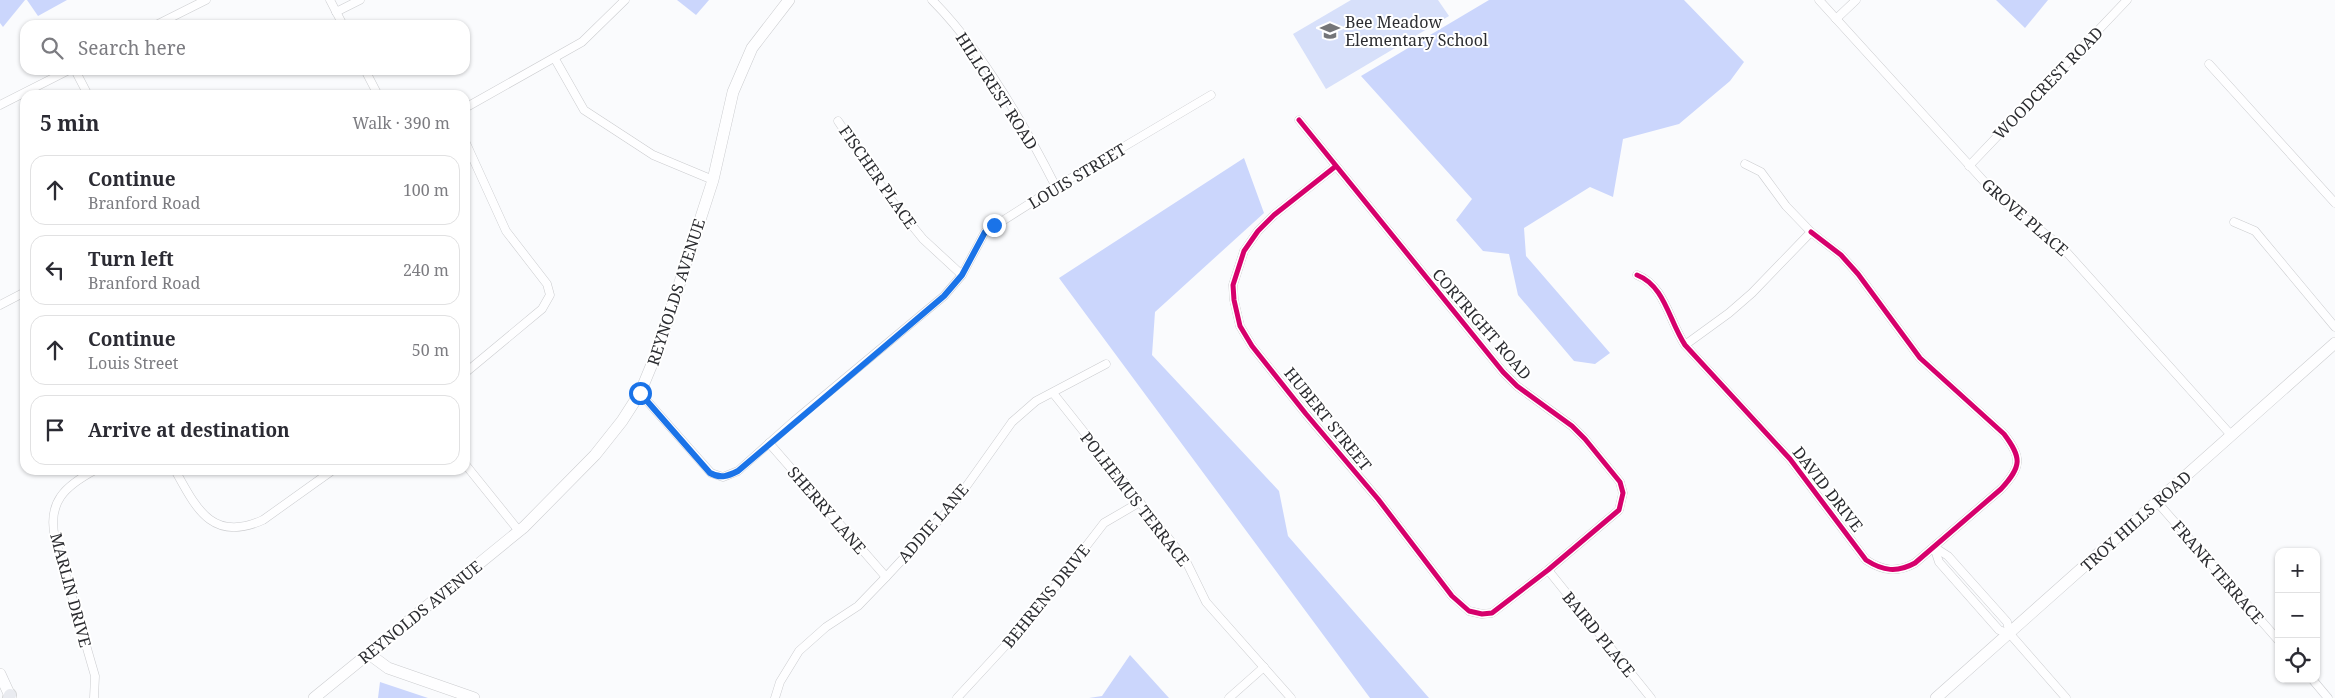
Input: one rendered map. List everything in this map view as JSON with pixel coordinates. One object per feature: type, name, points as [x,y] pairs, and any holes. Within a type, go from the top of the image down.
[{"type":"street","points":[[166,20],[206,0]]},
{"type":"street","points":[[330,0],[340,20]]},
{"type":"street","points":[[336,12],[360,0]]},
{"type":"street","points":[[470,105],[555,59],[582,42],[625,0]]},
{"type":"street","name":"REYNOLDS AVENUE","points":[[314,698],[519,531],[595,455],[640,393],[659,347],[713,180],[726,115],[740,72],[765,28],[789,0]]},
{"type":"street","name":"HILLCREST ROAD","points":[[932,0],[964,38],[994,80],[1056,187]]},
{"type":"street","name":"GROVE PLACE","points":[[1819,0],[2000,199],[2062,247],[2231,435]]},
{"type":"street","points":[[1836,19],[1856,0]]},
{"type":"street","name":"WOODCREST ROAD","points":[[1969,166],[2126,0]]},
{"type":"street","points":[[555,59],[577,102],[584,110],[653,155],[713,180]]},
{"type":"street","points":[[2209,64],[2335,202]]},
{"type":"street","points":[[30,90],[60,75]]},
{"type":"street","points":[[78,75],[85,90]]},
{"type":"street","points":[[368,75],[376,90]]},
{"type":"street","points":[[0,105],[20,95]]},
{"type":"street","name":"LOUIS STREET","points":[[640,393],[691,452],[716,476],[727,477],[738,471],[944,296],[962,275],[985,232],[1056,187],[1211,96]]},
{"type":"street","name":"CORTRIGHT ROAD","points":[[1300,120],[1503,372],[1517,386],[1572,426],[1620,482],[1623,493],[1619,510],[1548,570]]},
{"type":"street","name":"FISCHER PLACE","points":[[838,121],[894,203],[923,239],[962,275]]},
{"type":"street","points":[[470,152],[506,231],[547,284],[550,295],[542,309],[470,369]]},
{"type":"street","name":"DAVID DRIVE","points":[[1637,275],[1648,279],[1656,287],[1674,329],[1685,345],[1790,459],[1866,560],[1882,569],[1900,570],[1915,564],[2012,477],[2018,460],[2015,449],[2004,434],[1920,358],[1858,274],[1811,232],[1786,206],[1761,172],[1745,164]]},
{"type":"street","name":"HUBERT STREET","points":[[1336,166],[1274,215],[1258,231],[1244,251],[1234,285],[1234,300],[1240,326],[1252,346],[1306,414],[1378,499],[1459,604],[1474,613],[1492,613],[1548,570]]},
{"type":"street","points":[[2234,222],[2255,231],[2335,327]]},
{"type":"street","points":[[1685,345],[1729,313],[1752,293],[1811,232]]},
{"type":"street","points":[[0,305],[20,295]]},
{"type":"street","name":"TROY HILLS ROAD","points":[[1936,698],[2335,343]]},
{"type":"street","name":"ADDIE LANE","points":[[774,698],[780,682],[799,650],[826,627],[858,606],[886,577],[953,505],[1012,422],[1036,401],[1106,364]]},
{"type":"street","name":"POLHEMUS TERRACE","points":[[1054,393],[1184,560],[1206,602],[1290,698]]},
{"type":"street","name":"SHERRY LANE","points":[[769,443],[886,577]]},
{"type":"street","points":[[470,470],[519,531]]},
{"type":"street","name":"MARLIN DRIVE","points":[[86,475],[67,488],[54,508],[52,519],[55,538],[95,676],[94,698]]},
{"type":"street","points":[[178,475],[202,515],[217,524],[229,527],[246,526],[263,520],[326,475]]},
{"type":"street","name":"BEHRENS DRIVE","points":[[958,698],[1030,619],[1104,523],[1140,502]]},
{"type":"street","name":"FRANK TERRACE","points":[[2157,502],[2276,638]]},
{"type":"street","points":[[1934,547],[1939,562],[1999,630],[2010,634],[2066,698]]},
{"type":"street","name":"BAIRD PLACE","points":[[1548,570],[1651,698]]},
{"type":"street","points":[[369,654],[388,668],[474,698]]},
{"type":"street","points":[[1229,698],[1264,667]]},
{"type":"street","points":[[0,674],[10,697]]},
{"type":"street","points":[[2315,683],[2328,698]]},
{"type":"shaded area","points":[[0,0],[25,0],[3,27],[0,23]]},
{"type":"shaded area","points":[[27,0],[67,0],[38,16]]},
{"type":"shaded area","points":[[677,0],[709,0],[696,15]]},
{"type":"shaded area","points":[[1351,0],[1438,0],[1449,16],[1326,89],[1293,34]]},
{"type":"shaded area","points":[[1489,0],[1684,0],[1744,62],[1730,81],[1679,124],[1623,139],[1613,197],[1590,187],[1524,228],[1526,256],[1610,353],[1595,364],[1574,361],[1518,295],[1509,254],[1483,251],[1456,220],[1472,199],[1361,76]]},
{"type":"shaded area","points":[[1996,0],[2048,0],[2025,28]]},
{"type":"shaded area","points":[[1244,158],[1264,213],[1155,312],[1152,355],[1279,491],[1288,536],[1429,698],[1370,698],[1059,278]]},
{"type":"shaded area","points":[[1130,655],[1169,698],[1089,698],[1102,696]]},
{"type":"shaded area","points":[[380,682],[428,698],[378,698]]},
{"type":"cycle path","points":[[1299,120],[1503,372],[1517,386],[1572,426],[1620,482],[1623,493],[1619,510],[1548,570],[1492,613],[1482,614],[1469,611],[1452,596],[1378,499],[1306,414],[1252,346],[1240,326],[1234,300],[1233,285],[1244,251],[1258,231],[1274,215],[1336,166]]},
{"type":"cycle path","points":[[1637,275],[1654,287],[1666,305],[1679,336],[1685,345],[1790,459],[1866,560],[1878,567],[1902,568],[1915,563],[2001,489],[2016,468],[2016,456],[2014,449],[2004,434],[1920,358],[1858,274],[1841,255],[1811,232]]},
{"type":"place","name":"Bee Meadow Elementary School","points":[[1330,31]]},
{"type":"route","points":[[640,393],[710,473],[716,476],[727,477],[738,471],[794,421],[944,296],[962,275],[985,232],[994,225]]}]
